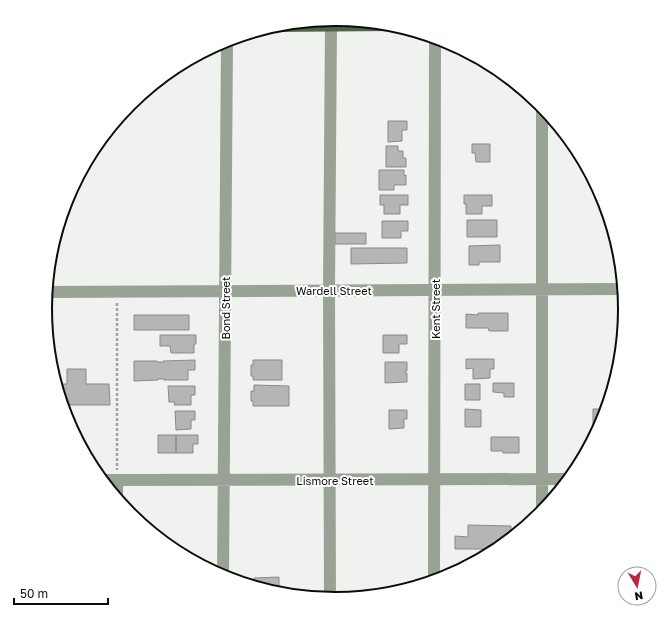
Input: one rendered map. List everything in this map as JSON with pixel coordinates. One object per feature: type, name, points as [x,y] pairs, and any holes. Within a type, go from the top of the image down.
[{"type":"street","points":[[330,592],[329,290],[331,26]]},
{"type":"street","name":"Kent Street","points":[[434,574],[435,45]]},
{"type":"street","name":"Bond Street","points":[[223,569],[227,48]]},
{"type":"street","points":[[542,117],[542,501]]},
{"type":"street","name":"Wardell Street","points":[[52,292],[617,289]]},
{"type":"street","name":"Lismore Street","points":[[109,480],[560,479]]},
{"type":"street","points":[[117,480],[117,490]]},
{"type":"path","points":[[117,292],[117,480]]},
{"type":"building","points":[[388,121],[407,121],[407,130],[402,130],[402,141],[388,142]]},
{"type":"building","points":[[472,144],[490,144],[490,162],[476,162],[475,153],[472,153]]},
{"type":"building","points":[[386,146],[398,146],[398,151],[403,151],[403,158],[406,158],[406,167],[386,167]]},
{"type":"building","points":[[379,170],[404,170],[404,176],[406,175],[406,185],[394,185],[394,190],[379,190]]},
{"type":"building","points":[[380,195],[408,195],[408,205],[400,205],[400,214],[384,214],[384,205],[380,205]]},
{"type":"building","points":[[464,195],[492,195],[492,206],[482,206],[482,214],[466,214]]},
{"type":"building","points":[[467,220],[497,220],[497,237],[467,237]]},
{"type":"building","points":[[382,221],[408,221],[408,231],[401,231],[401,238],[382,238]]},
{"type":"building","points":[[335,233],[366,233],[366,244],[335,244]]},
{"type":"building","points":[[500,245],[500,262],[479,262],[479,265],[469,265],[469,246]]},
{"type":"building","points":[[351,248],[407,248],[407,263],[351,264]]},
{"type":"building","points":[[478,313],[508,313],[508,331],[489,331],[488,328],[466,328],[466,314],[478,315]]},
{"type":"building","points":[[134,315],[189,315],[189,330],[134,330]]},
{"type":"building","points":[[160,335],[196,335],[194,353],[171,353],[170,346],[160,346]]},
{"type":"building","points":[[383,335],[407,335],[407,344],[399,344],[399,353],[383,353]]},
{"type":"building","points":[[466,359],[494,359],[494,369],[490,369],[490,378],[473,379],[473,368],[466,369]]},
{"type":"building","points":[[195,360],[195,370],[188,370],[188,380],[158,379],[134,381],[134,361],[164,362],[163,361]]},
{"type":"building","points":[[253,360],[282,360],[282,380],[253,380],[253,376],[251,376],[251,365],[253,365]]},
{"type":"building","points":[[385,362],[407,362],[407,371],[405,371],[405,373],[407,373],[407,382],[385,383]]},
{"type":"building","points":[[67,369],[86,369],[86,384],[109,384],[110,405],[69,405],[62,384],[67,384]]},
{"type":"building","points":[[493,383],[514,383],[514,397],[504,397],[504,393],[493,392]]},
{"type":"building","points":[[465,384],[480,384],[480,400],[465,400]]},
{"type":"building","points":[[254,385],[289,386],[289,406],[253,406],[253,401],[251,401],[251,391],[254,391]]},
{"type":"building","points":[[168,386],[195,386],[195,395],[191,395],[191,405],[174,405],[175,402],[169,402]]},
{"type":"building","points":[[465,409],[481,410],[481,427],[465,427]]},
{"type":"building","points":[[593,409],[599,409],[596,417],[593,423]]},
{"type":"building","points":[[389,410],[407,410],[407,419],[404,419],[404,428],[389,429]]},
{"type":"building","points":[[175,411],[195,411],[195,420],[191,420],[191,429],[176,430]]},
{"type":"building","points":[[158,435],[176,435],[176,453],[158,453]]},
{"type":"building","points":[[176,435],[198,435],[198,444],[193,444],[193,453],[176,453]]},
{"type":"building","points":[[491,437],[519,437],[519,453],[491,451]]},
{"type":"building","points":[[468,525],[511,526],[511,531],[507,534],[484,549],[455,549],[455,536],[468,537]]},
{"type":"building","points":[[279,577],[279,587],[254,580],[254,578]]}]
